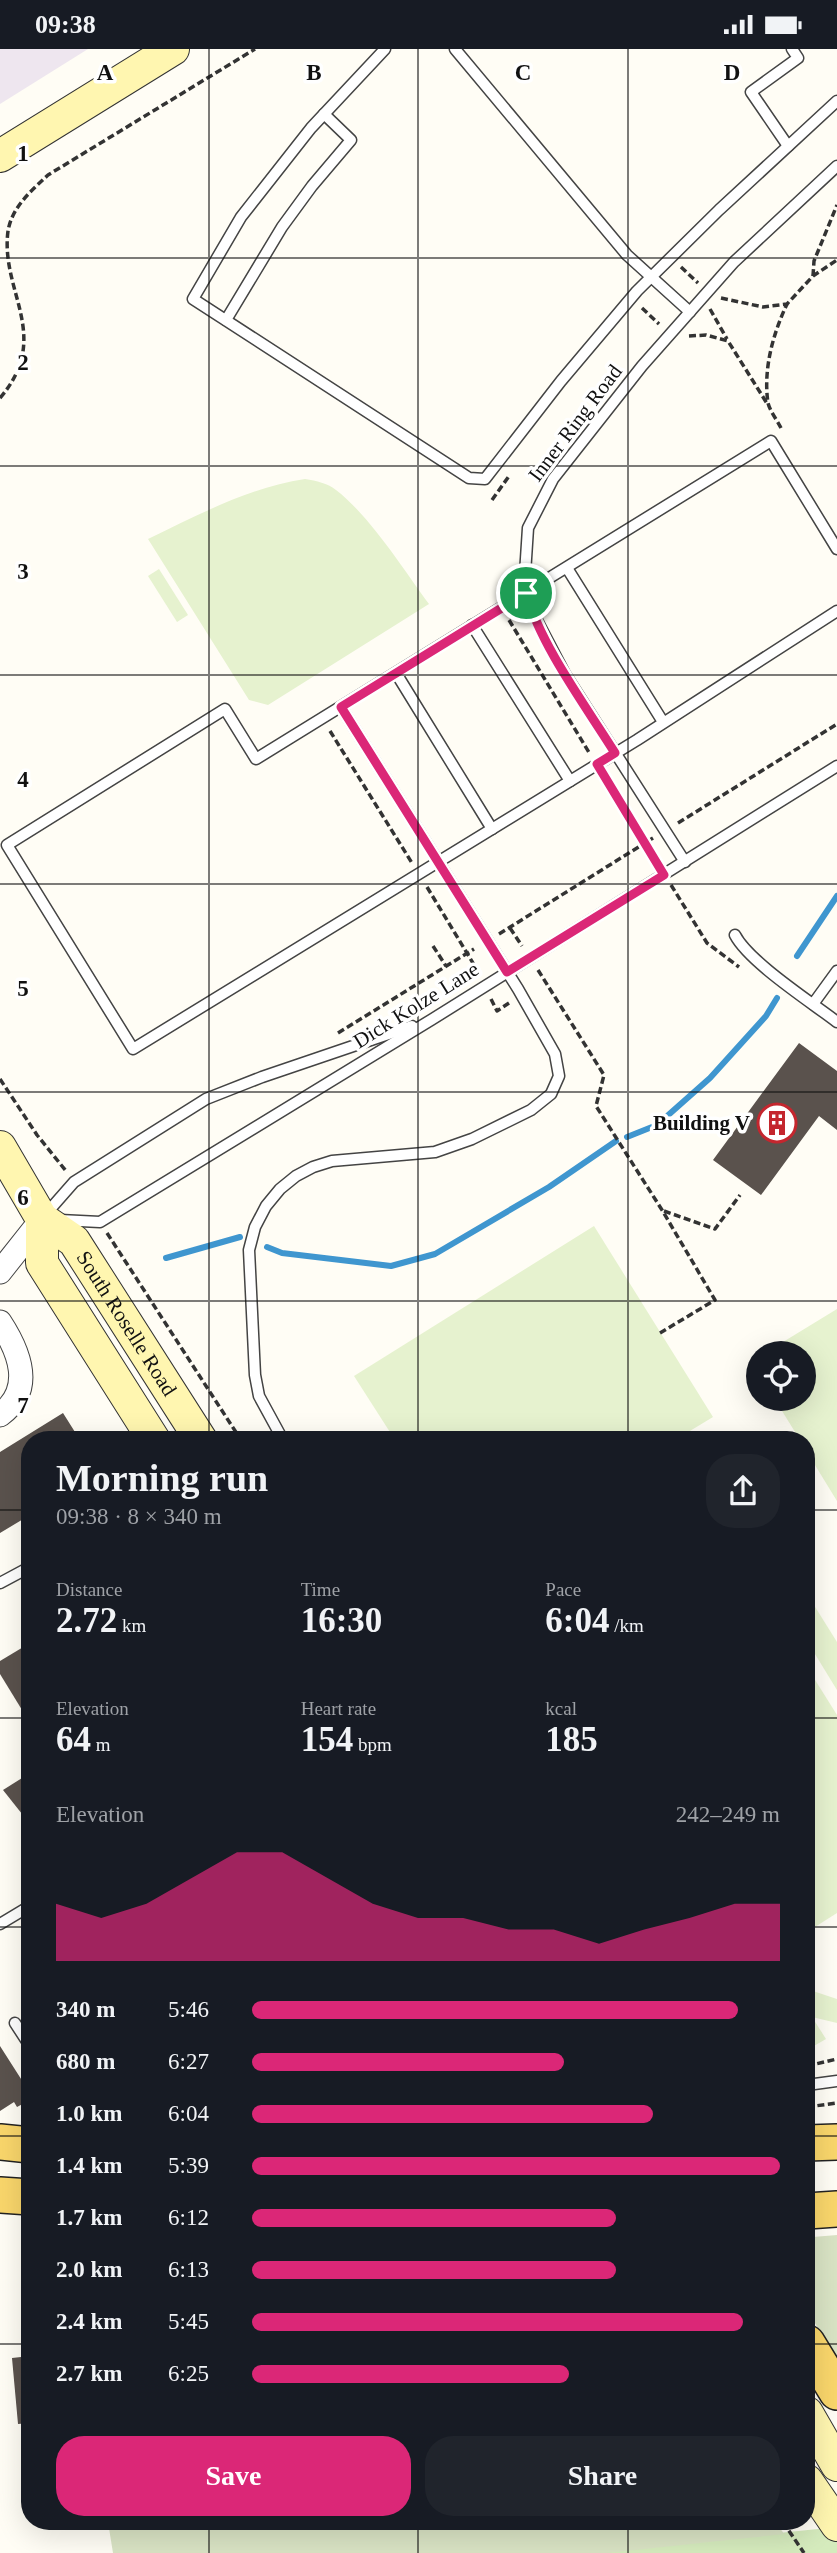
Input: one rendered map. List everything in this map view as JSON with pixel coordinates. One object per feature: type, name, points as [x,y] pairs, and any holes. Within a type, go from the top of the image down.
[{"type":"main road","points":[[0,156],[173,49]]},
{"type":"main road","name":"South Roselle Road","points":[[0,1147],[42,1219],[74,1241],[195,1431]]},
{"type":"main road","name":"South Roselle Road","points":[[42,1219],[41,1263],[148,1431]]},
{"type":"main road","points":[[0,2142],[21,2144]]},
{"type":"main road","points":[[815,2143],[837,2142]]},
{"type":"main road","points":[[0,2195],[21,2196]]},
{"type":"main road","points":[[815,2356],[837,2392]]},
{"type":"main road","points":[[815,2427],[837,2465]]},
{"type":"main road","points":[[815,2493],[837,2525]]},
{"type":"street","points":[[0,1272],[42,1219]]},
{"type":"street","points":[[0,1321],[13,1342],[22,1370],[18,1392],[6,1411],[0,1415]]},
{"type":"lane","points":[[385,49],[324,114],[241,217],[193,299],[469,478],[485,479],[561,380],[651,276],[837,101]]},
{"type":"lane","points":[[455,49],[627,255],[690,312]]},
{"type":"lane","points":[[788,146],[751,92],[798,58],[792,49]]},
{"type":"lane","points":[[226,320],[282,227],[351,140],[324,114]]},
{"type":"lane","name":"Inner Ring Road","points":[[685,862],[565,674],[535,618],[526,593],[528,528],[548,488],[583,439],[690,312],[734,262],[837,166]]},
{"type":"lane","points":[[837,549],[771,441],[256,759],[225,709],[7,845],[133,1049],[615,753],[837,611]]},
{"type":"lane","points":[[566,568],[663,722]]},
{"type":"lane","points":[[472,625],[569,781]]},
{"type":"lane","points":[[396,673],[492,829]]},
{"type":"lane","points":[[278,1431],[259,1396],[255,1375],[249,1250],[255,1227],[266,1206],[288,1183],[313,1167],[332,1161],[435,1151],[472,1139],[531,1110],[551,1094],[559,1076],[555,1054],[518,989],[341,707]]},
{"type":"lane","name":"Dick Kolze Lane","points":[[100,1222],[431,1020],[837,766]]},
{"type":"lane","points":[[735,935],[758,962],[837,1022]]},
{"type":"lane","points":[[813,1004],[837,971]]},
{"type":"lane","points":[[42,1219],[74,1182],[206,1099],[262,1077],[431,1020]]},
{"type":"lane","points":[[42,1219],[100,1222]]},
{"type":"lane","points":[[0,1583],[21,1572]]},
{"type":"lane","points":[[0,1924],[21,1911]]},
{"type":"lane","points":[[15,2023],[21,2032]]},
{"type":"lane","points":[[815,2084],[837,2081]]},
{"type":"path","points":[[0,398],[12,384],[23,350],[22,316],[8,262],[8,230],[22,200],[48,175],[255,49]]},
{"type":"path","points":[[813,276],[814,261],[837,205]]},
{"type":"path","points":[[768,405],[770,352],[776,328],[787,304],[813,276],[837,260]]},
{"type":"path","points":[[721,298],[763,307],[787,304]]},
{"type":"path","points":[[710,309],[782,429]]},
{"type":"path","points":[[684,338],[695,334],[728,341]]},
{"type":"path","points":[[509,620],[707,943],[740,968]]},
{"type":"path","points":[[327,1040],[837,724]]},
{"type":"path","points":[[330,731],[484,985]]},
{"type":"path","points":[[433,946],[446,967]]},
{"type":"path","points":[[545,981],[604,1075],[596,1106],[715,1300],[660,1333]]},
{"type":"path","points":[[0,1079],[37,1135],[74,1182]]},
{"type":"path","points":[[662,1210],[715,1229],[740,1195]]},
{"type":"path","points":[[100,1222],[235,1431]]},
{"type":"path","points":[[815,2064],[837,2059]]},
{"type":"path","points":[[815,2106],[837,2103]]},
{"type":"path","points":[[788,2530],[804,2553]]},
{"type":"shaded area","points":[[0,49],[88,49],[0,104]]},
{"type":"green space","points":[[305,479],[336,490],[361,514],[429,604],[268,705],[249,700],[148,539],[244,495]]},
{"type":"green space","points":[[159,569],[188,615],[177,622],[148,576]]},
{"type":"green space","points":[[594,1226],[713,1417],[690,1431],[389,1431],[354,1376]]},
{"type":"green space","points":[[837,1309],[837,1501],[815,1465],[815,1431],[794,1431],[782,1411],[816,1411],[816,1341],[785,1341]]},
{"type":"green space","points":[[815,1607],[837,1642],[837,1690],[815,1654]]},
{"type":"green space","points":[[815,1680],[837,1715],[837,1913],[815,1927]]},
{"type":"green space","points":[[815,1992],[837,1999],[837,2023],[815,2018]]},
{"type":"green space","points":[[815,2022],[826,2039],[815,2045]]},
{"type":"green space","points":[[837,2235],[837,2362],[815,2323],[815,2237]]},
{"type":"green space","points":[[837,2527],[837,2553],[585,2553],[815,2530]]},
{"type":"green space","points":[[109,2530],[781,2530],[784,2534],[607,2553],[113,2553]]},
{"type":"building","name":"Building V","points":[[799,1043],[837,1071],[837,1130],[819,1116],[761,1195],[713,1160]]},
{"type":"building","points":[[63,1413],[74,1431],[34,1431]]},
{"type":"building","points":[[21,1439],[21,1520],[0,1533],[0,1452]]},
{"type":"building","points":[[21,1648],[21,1708],[0,1674],[0,1661]]},
{"type":"building","points":[[21,1779],[21,1813],[3,1790]]},
{"type":"building","points":[[0,2046],[21,2079],[21,2105],[17,2107],[14,2102],[0,2111]]},
{"type":"building","points":[[21,2357],[21,2424],[18,2424],[12,2358]]},
{"type":"waterway","points":[[797,956],[837,896]]},
{"type":"waterway","points":[[627,1137],[657,1125],[710,1078],[766,1016],[777,998]]},
{"type":"waterway","points":[[267,1247],[282,1253],[391,1266],[435,1254],[549,1187],[616,1141]]},
{"type":"waterway","points":[[166,1258],[240,1237]]},
{"type":"place","name":"Building V","points":[[777,1123]]},
{"type":"route","points":[[526,593],[540,628],[565,674],[615,753],[597,764],[664,875],[507,972],[341,707],[526,593]]}]
